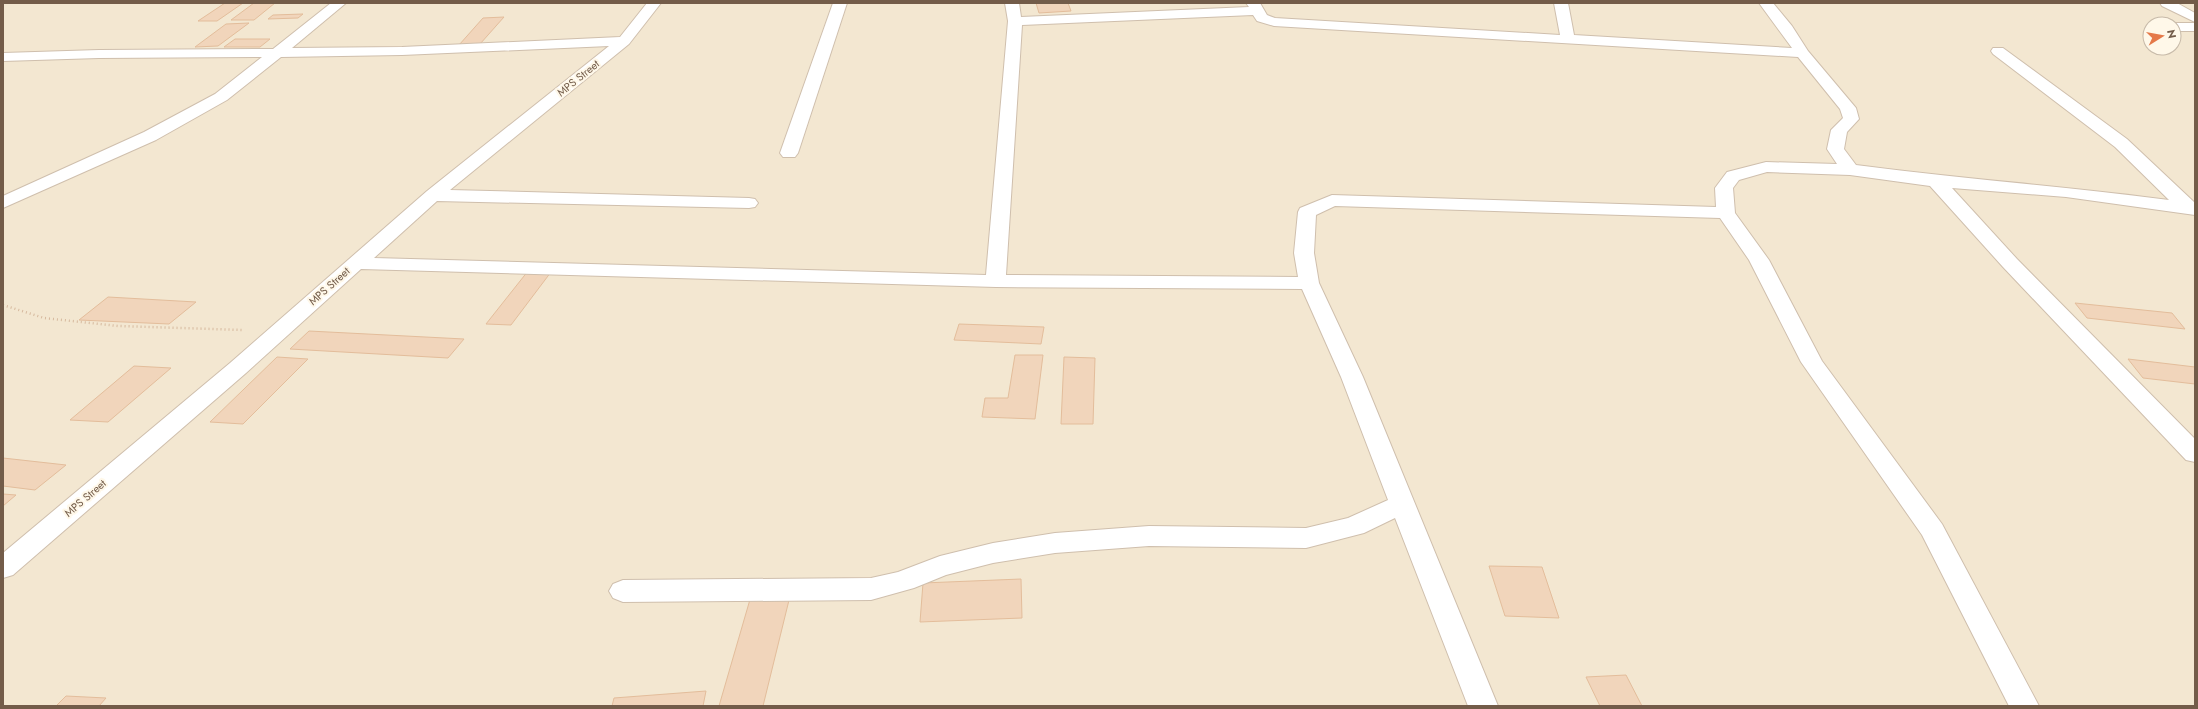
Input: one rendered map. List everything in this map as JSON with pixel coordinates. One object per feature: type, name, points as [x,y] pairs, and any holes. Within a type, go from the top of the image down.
[{"type":"street","points":[[3,203],[150,136],[221,97],[339,3]]},
{"type":"street","name":"MPS Street","points":[[3,568],[279,331],[354,263],[433,195],[624,41],[654,3]]},
{"type":"street","points":[[789,153],[840,3]]},
{"type":"street","points":[[996,281],[1015,21],[1012,3]]},
{"type":"street","points":[[1561,3],[1568,39]]},
{"type":"street","points":[[1766,3],[1787,29],[1802,53],[1848,108],[1851,119],[1839,130],[1835,149],[1850,170]]},
{"type":"street","points":[[2167,3],[2195,18]]},
{"type":"street","points":[[1015,21],[1255,7],[1262,18],[1274,22],[1802,53]]},
{"type":"street","points":[[2182,27],[2195,27]]},
{"type":"street","points":[[3,57],[99,54],[402,51],[624,41]]},
{"type":"street","points":[[1998,51],[2121,144],[2191,208]]},
{"type":"street","points":[[2024,706],[1933,531],[1812,362],[1759,260],[1726,213],[1724,188],[1733,176],[1766,167],[1850,170],[1936,181],[2066,192],[2191,208]]},
{"type":"street","points":[[1936,181],[2010,263],[2195,454]]},
{"type":"street","points":[[433,195],[749,203]]},
{"type":"street","points":[[1483,706],[1352,377],[1309,283],[1304,253],[1307,212],[1332,200],[1726,213]]},
{"type":"street","points":[[354,263],[996,281],[1309,283]]},
{"type":"street","points":[[623,591],[871,589],[904,582],[940,566],[993,553],[1055,543],[1149,536],[1306,538],[1355,526],[1402,504]]},
{"type":"path","points":[[3,305],[44,318],[118,326],[279,331]]},
{"type":"shaded area","points":[[3,3],[2195,3],[2195,706],[3,706]]},
{"type":"building","points":[[225,3],[243,3],[217,21],[198,21]]},
{"type":"building","points":[[254,3],[275,3],[254,20],[231,20]]},
{"type":"building","points":[[1036,3],[1068,3],[1071,11],[1039,13]]},
{"type":"building","points":[[303,14],[298,18],[268,19],[273,15]]},
{"type":"building","points":[[504,17],[480,44],[459,45],[483,18]]},
{"type":"building","points":[[249,23],[218,46],[195,47],[226,24]]},
{"type":"building","points":[[235,39],[270,39],[260,47],[224,47]]},
{"type":"building","points":[[528,271],[551,272],[511,325],[486,324]]},
{"type":"building","points":[[108,297],[196,302],[169,324],[79,320]]},
{"type":"building","points":[[2075,303],[2172,313],[2185,329],[2087,318]]},
{"type":"building","points":[[959,324],[1044,327],[1041,344],[954,340]]},
{"type":"building","points":[[309,331],[464,339],[448,358],[290,349]]},
{"type":"building","points":[[1015,355],[1043,355],[1035,419],[982,417],[985,398],[1008,398]]},
{"type":"building","points":[[277,357],[308,359],[243,424],[210,422]]},
{"type":"building","points":[[1064,357],[1095,358],[1093,424],[1061,424]]},
{"type":"building","points":[[2128,359],[2195,367],[2195,384],[2143,378]]},
{"type":"building","points":[[134,366],[171,368],[108,422],[70,420]]},
{"type":"building","points":[[3,458],[66,465],[35,490],[3,486]]},
{"type":"building","points":[[3,494],[16,495],[3,506]]},
{"type":"building","points":[[1489,566],[1542,567],[1559,618],[1505,616]]},
{"type":"building","points":[[1021,579],[1022,618],[920,622],[923,583]]},
{"type":"building","points":[[751,596],[790,596],[763,706],[719,706]]},
{"type":"building","points":[[1626,675],[1642,706],[1600,706],[1586,677]]},
{"type":"building","points":[[706,691],[703,706],[612,706],[614,698]]},
{"type":"building","points":[[66,696],[106,698],[99,706],[56,706]]}]
